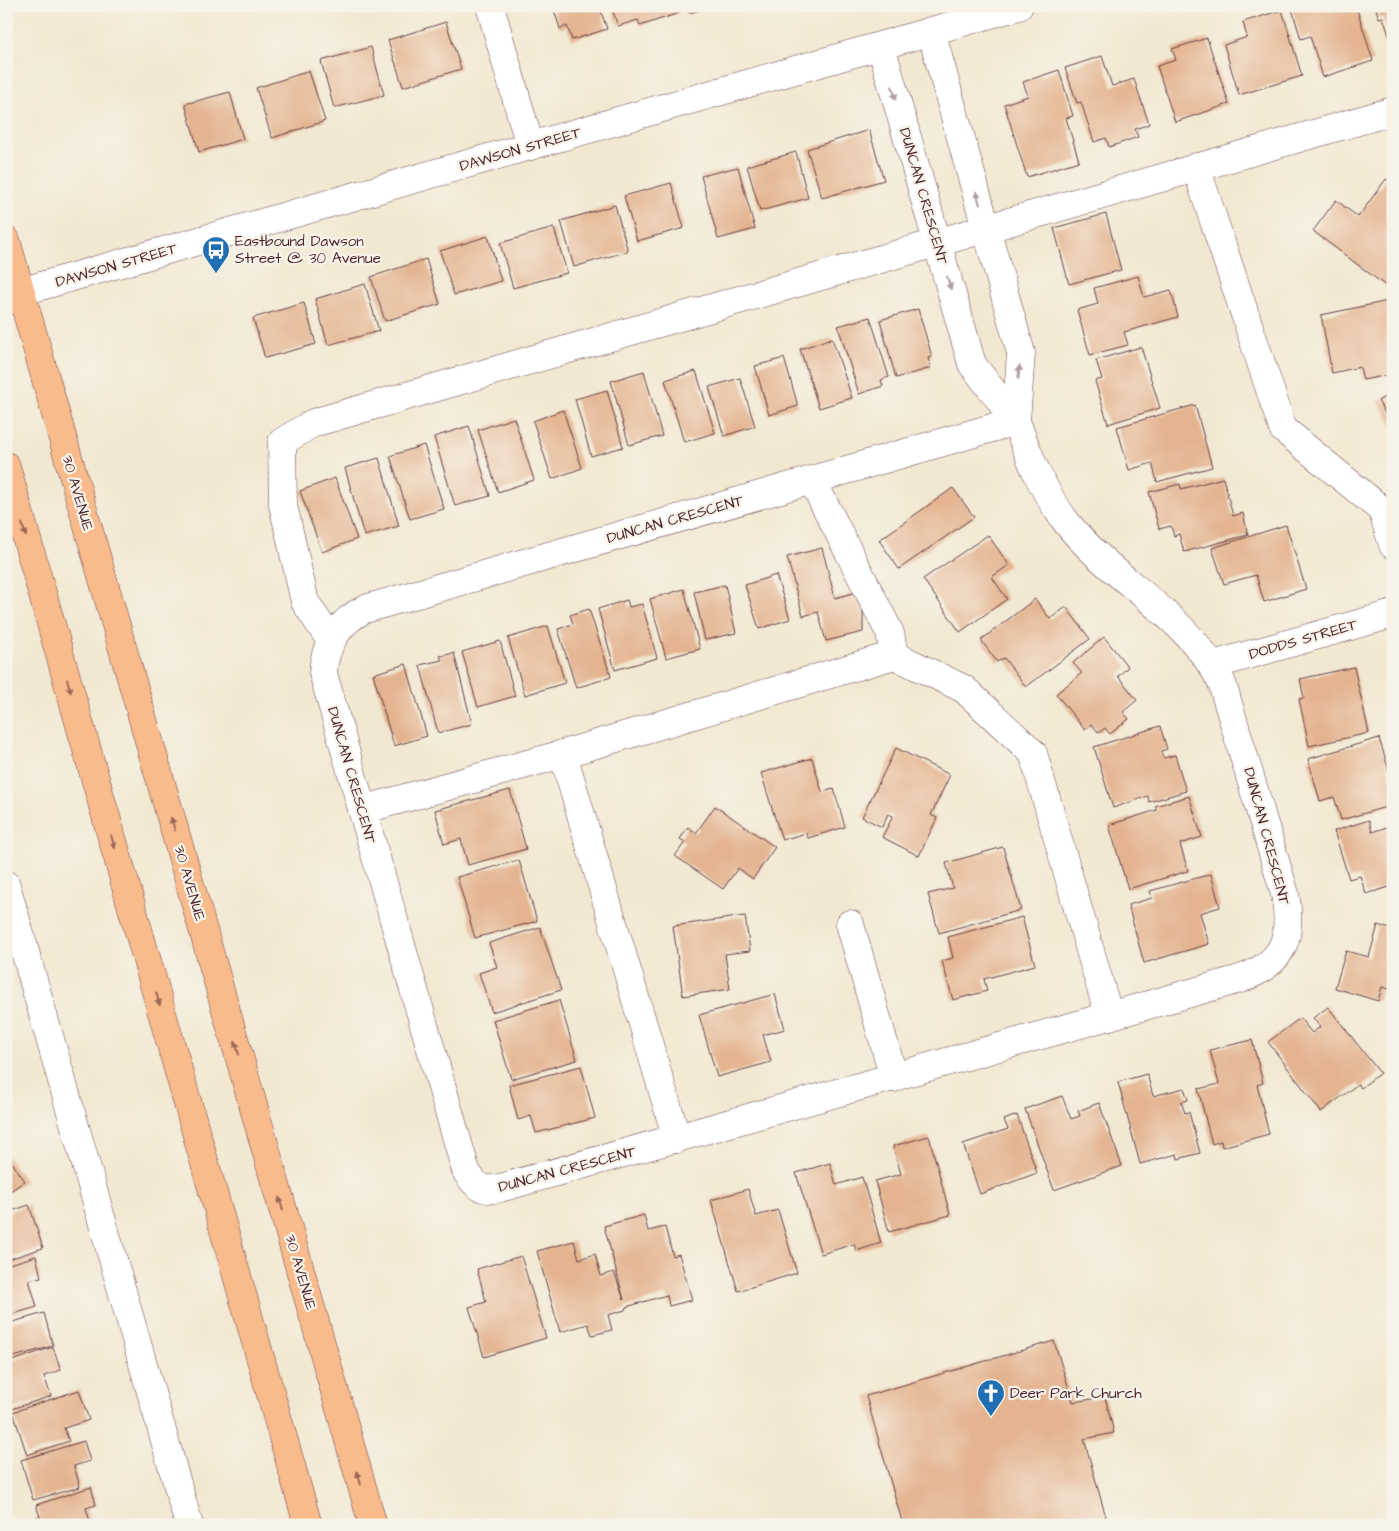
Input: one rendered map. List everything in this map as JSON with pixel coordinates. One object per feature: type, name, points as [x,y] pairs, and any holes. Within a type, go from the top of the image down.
[{"type":"main road","name":"30 AVENUE","points":[[6,240],[14,294],[373,1525]]},
{"type":"main road","points":[[6,466],[308,1525]]},
{"type":"street","points":[[490,6],[530,146]]},
{"type":"street","name":"DAWSON STREET","points":[[14,294],[1019,6]]},
{"type":"street","name":"DUNCAN CRESCENT","points":[[931,31],[1021,353],[1016,421]]},
{"type":"street","name":"DUNCAN CRESCENT","points":[[881,46],[972,364],[1016,421],[1031,463],[1047,493],[1067,523],[1092,550],[1194,640],[1214,665],[1230,702],[1285,894],[1288,922],[1286,937],[1280,952],[1270,964],[1257,973],[677,1139],[500,1188],[481,1189],[472,1182],[466,1171],[324,673],[324,659],[331,641],[351,616],[365,608],[1016,421]]},
{"type":"street","points":[[331,641],[305,602],[283,505],[282,442],[314,423],[1393,111]]},
{"type":"street","points":[[1196,167],[1283,429],[1382,510],[1393,545]]},
{"type":"street","points":[[812,480],[890,633],[894,655]]},
{"type":"street","name":"DODDS STREET","points":[[1214,665],[1393,614]]},
{"type":"street","points":[[362,810],[563,754],[894,655],[964,689],[1033,753],[1109,1016]]},
{"type":"street","points":[[563,754],[677,1139]]},
{"type":"street","points":[[6,885],[16,955],[189,1525]]},
{"type":"street","points":[[850,924],[894,1078]]},
{"type":"building","points":[[553,6],[599,6],[607,29],[572,40],[567,26],[560,29]]},
{"type":"building","points":[[611,6],[677,6],[679,13],[640,26],[638,20],[618,26]]},
{"type":"building","points":[[687,6],[710,6],[710,7],[689,13]]},
{"type":"building","points":[[1291,6],[1356,6],[1373,61],[1323,77],[1310,36],[1301,39]]},
{"type":"building","points":[[1375,6],[1393,6],[1393,48],[1383,17],[1379,18]]},
{"type":"building","points":[[1282,10],[1302,76],[1239,95],[1224,45],[1247,37],[1243,22]]},
{"type":"building","points":[[446,22],[461,69],[403,87],[388,40]]},
{"type":"building","points":[[1207,38],[1229,104],[1175,122],[1157,66],[1176,60],[1172,49]]},
{"type":"building","points":[[371,47],[384,95],[334,108],[321,61]]},
{"type":"building","points":[[1102,56],[1112,86],[1134,79],[1149,124],[1135,129],[1138,137],[1109,147],[1106,138],[1094,142],[1081,102],[1077,103],[1065,68]]},
{"type":"building","points":[[1059,70],[1073,116],[1066,118],[1079,161],[1027,177],[1004,104],[1028,96],[1023,82]]},
{"type":"building","points":[[309,71],[325,121],[272,138],[256,88]]},
{"type":"building","points":[[230,92],[243,139],[199,152],[185,104]]},
{"type":"building","points":[[869,130],[884,180],[822,198],[807,149]]},
{"type":"building","points":[[796,152],[808,198],[760,211],[747,166]]},
{"type":"building","points":[[738,167],[755,229],[718,239],[701,176]]},
{"type":"building","points":[[1386,179],[1393,184],[1393,286],[1390,289],[1313,231],[1336,200],[1358,217]]},
{"type":"building","points":[[671,183],[684,228],[637,241],[624,196]]},
{"type":"building","points":[[615,205],[628,251],[574,267],[561,221]]},
{"type":"building","points":[[1106,214],[1121,270],[1069,284],[1054,228]]},
{"type":"building","points":[[554,228],[567,273],[513,288],[500,243]]},
{"type":"building","points":[[488,236],[501,281],[454,295],[440,251]]},
{"type":"building","points":[[426,259],[440,304],[385,321],[371,277]]},
{"type":"building","points":[[1138,276],[1144,297],[1171,290],[1178,317],[1124,332],[1128,345],[1090,355],[1077,310],[1098,304],[1094,288]]},
{"type":"building","points":[[365,284],[379,331],[328,345],[315,299]]},
{"type":"building","points":[[1393,300],[1393,374],[1363,380],[1360,367],[1332,373],[1321,315]]},
{"type":"building","points":[[304,303],[316,344],[265,358],[253,318]]},
{"type":"building","points":[[918,309],[932,357],[928,358],[931,368],[896,378],[880,320]]},
{"type":"building","points":[[870,317],[889,377],[881,380],[883,386],[859,394],[838,326]]},
{"type":"building","points":[[832,338],[852,398],[819,408],[800,349]]},
{"type":"building","points":[[1141,347],[1160,408],[1108,424],[1095,381],[1102,379],[1096,360]]},
{"type":"building","points":[[784,358],[798,406],[769,415],[755,366]]},
{"type":"building","points":[[644,371],[662,436],[629,445],[611,381]]},
{"type":"building","points":[[696,371],[715,433],[684,442],[665,380]]},
{"type":"building","points":[[740,378],[755,426],[724,436],[709,387]]},
{"type":"building","points":[[607,390],[623,447],[591,456],[575,399]]},
{"type":"building","points":[[1393,392],[1393,426],[1378,401]]},
{"type":"building","points":[[1195,405],[1212,467],[1157,482],[1152,463],[1129,470],[1117,427]]},
{"type":"building","points":[[563,410],[582,468],[552,479],[533,421]]},
{"type":"building","points":[[514,418],[534,480],[498,492],[478,430]]},
{"type":"building","points":[[469,426],[490,496],[455,506],[434,437]]},
{"type":"building","points":[[424,445],[444,509],[410,519],[390,456]]},
{"type":"building","points":[[379,458],[399,526],[364,536],[345,468]]},
{"type":"building","points":[[335,478],[357,539],[322,552],[300,491]]},
{"type":"building","points":[[1223,478],[1233,516],[1243,513],[1248,535],[1184,552],[1179,534],[1174,536],[1171,526],[1159,529],[1149,492],[1180,484],[1181,489]]},
{"type":"building","points":[[953,488],[974,517],[899,569],[879,540]]},
{"type":"building","points":[[1286,525],[1306,589],[1264,602],[1256,575],[1224,584],[1212,548]]},
{"type":"building","points":[[988,535],[1009,565],[992,577],[1007,599],[960,632],[923,579]]},
{"type":"building","points":[[822,548],[835,598],[853,593],[863,604],[863,632],[826,641],[818,612],[803,616],[787,557]]},
{"type":"building","points":[[776,575],[790,619],[759,629],[745,585]]},
{"type":"building","points":[[725,585],[736,633],[705,640],[694,592]]},
{"type":"building","points":[[684,589],[700,649],[666,658],[650,599]]},
{"type":"building","points":[[1035,599],[1050,619],[1066,607],[1090,639],[1026,687],[1004,658],[997,662],[981,640]]},
{"type":"building","points":[[627,600],[629,607],[642,604],[657,658],[615,670],[598,609]]},
{"type":"building","points":[[589,609],[611,677],[576,688],[558,629],[573,624],[570,615]]},
{"type":"building","points":[[548,626],[565,683],[525,695],[508,638]]},
{"type":"building","points":[[1104,637],[1128,667],[1118,676],[1137,700],[1123,712],[1129,719],[1110,734],[1105,728],[1099,733],[1091,724],[1085,730],[1056,694],[1082,673],[1073,663]]},
{"type":"building","points":[[500,641],[515,696],[478,707],[462,652]]},
{"type":"building","points":[[454,653],[472,724],[438,733],[420,665],[442,660],[440,656]]},
{"type":"building","points":[[406,664],[427,736],[394,746],[373,674]]},
{"type":"building","points":[[1354,667],[1369,733],[1309,746],[1299,699],[1304,698],[1300,679]]},
{"type":"building","points":[[1160,726],[1167,749],[1161,751],[1163,758],[1175,755],[1186,791],[1149,802],[1148,796],[1113,808],[1094,747]]},
{"type":"building","points":[[1379,738],[1393,784],[1393,805],[1341,820],[1334,797],[1320,801],[1308,759]]},
{"type":"building","points":[[896,748],[950,775],[931,815],[937,818],[919,856],[882,837],[893,816],[888,814],[882,827],[862,817]]},
{"type":"building","points":[[812,758],[822,792],[834,789],[845,827],[808,838],[806,833],[782,840],[761,773]]},
{"type":"building","points":[[510,790],[526,849],[468,865],[461,839],[444,844],[435,810]]},
{"type":"building","points":[[1189,796],[1202,837],[1180,844],[1188,871],[1128,889],[1109,825],[1157,810],[1155,806]]},
{"type":"building","points":[[715,806],[775,847],[753,879],[738,868],[723,889],[675,856],[685,842],[680,839],[688,827],[696,833]]},
{"type":"building","points":[[1369,820],[1372,832],[1393,825],[1393,886],[1366,894],[1360,876],[1349,879],[1334,831]]},
{"type":"building","points":[[1003,847],[1021,910],[939,933],[928,894],[953,888],[946,863]]},
{"type":"building","points":[[519,860],[537,921],[475,938],[457,877]]},
{"type":"building","points":[[1211,874],[1220,907],[1200,913],[1209,944],[1144,963],[1128,905],[1152,898],[1150,891]]},
{"type":"building","points":[[745,916],[750,951],[725,954],[730,989],[683,996],[673,926]]},
{"type":"building","points":[[1022,917],[1035,965],[984,979],[987,991],[953,1000],[942,961],[953,958],[948,937]]},
{"type":"building","points":[[1378,925],[1393,930],[1393,990],[1382,987],[1378,1001],[1335,988],[1346,951],[1369,957]]},
{"type":"building","points":[[540,927],[561,990],[492,1012],[479,973],[497,967],[489,943]]},
{"type":"building","points":[[775,994],[785,1029],[763,1035],[771,1062],[717,1077],[699,1015]]},
{"type":"building","points":[[559,1000],[577,1060],[511,1079],[493,1020]]},
{"type":"building","points":[[1328,1007],[1380,1073],[1361,1088],[1358,1084],[1321,1112],[1268,1042],[1300,1018],[1312,1033],[1320,1027],[1313,1018]]},
{"type":"building","points":[[1252,1040],[1263,1083],[1257,1085],[1269,1134],[1222,1147],[1221,1141],[1212,1144],[1198,1089],[1219,1084],[1210,1050]]},
{"type":"building","points":[[581,1066],[595,1118],[536,1133],[531,1116],[518,1120],[509,1085]]},
{"type":"building","points":[[1147,1074],[1153,1096],[1184,1088],[1188,1100],[1181,1102],[1185,1113],[1189,1112],[1200,1153],[1178,1159],[1177,1154],[1140,1164],[1118,1082]]},
{"type":"building","points":[[1062,1096],[1071,1119],[1080,1116],[1078,1111],[1099,1103],[1122,1166],[1054,1190],[1025,1109]]},
{"type":"building","points":[[1017,1115],[1037,1173],[980,1194],[963,1144],[1008,1129],[1004,1120]]},
{"type":"building","points":[[929,1136],[950,1215],[889,1232],[875,1181],[901,1174],[893,1146]]},
{"type":"building","points":[[6,1154],[25,1181],[6,1194]]},
{"type":"building","points":[[830,1163],[836,1185],[862,1177],[881,1243],[856,1251],[854,1244],[821,1254],[796,1173]]},
{"type":"building","points":[[748,1189],[756,1216],[778,1210],[797,1273],[738,1291],[711,1200]]},
{"type":"building","points":[[29,1205],[43,1248],[6,1260],[6,1213]]},
{"type":"building","points":[[644,1215],[648,1231],[665,1227],[673,1256],[679,1254],[692,1300],[669,1306],[667,1295],[626,1307],[625,1310],[608,1315],[612,1330],[592,1335],[588,1324],[560,1332],[537,1251],[574,1241],[579,1259],[595,1254],[601,1276],[614,1272],[624,1300],[604,1226]]},
{"type":"building","points":[[36,1256],[41,1277],[29,1280],[37,1307],[6,1316],[6,1265]]},
{"type":"building","points":[[521,1256],[546,1338],[484,1357],[469,1307],[486,1302],[477,1269]]},
{"type":"building","points":[[44,1313],[53,1346],[6,1359],[6,1324]]},
{"type":"building","name":"Deer Park Church","points":[[1054,1341],[1073,1402],[1105,1397],[1114,1433],[1084,1439],[1107,1521],[1094,1525],[903,1525],[866,1396]]},
{"type":"building","points":[[53,1347],[61,1370],[44,1376],[51,1396],[6,1411],[6,1363]]},
{"type":"building","points":[[79,1390],[89,1420],[64,1428],[69,1441],[27,1455],[13,1412]]},
{"type":"building","points":[[84,1441],[90,1461],[74,1466],[80,1487],[33,1500],[21,1460]]},
{"type":"building","points":[[91,1487],[96,1505],[86,1508],[91,1525],[33,1525],[31,1520],[40,1517],[36,1505]]},
{"type":"place","name":"Eastbound Dawson Street @ 30 Avenue","points":[[216,274]]},
{"type":"place","name":"Deer Park Church","points":[[991,1417]]}]
